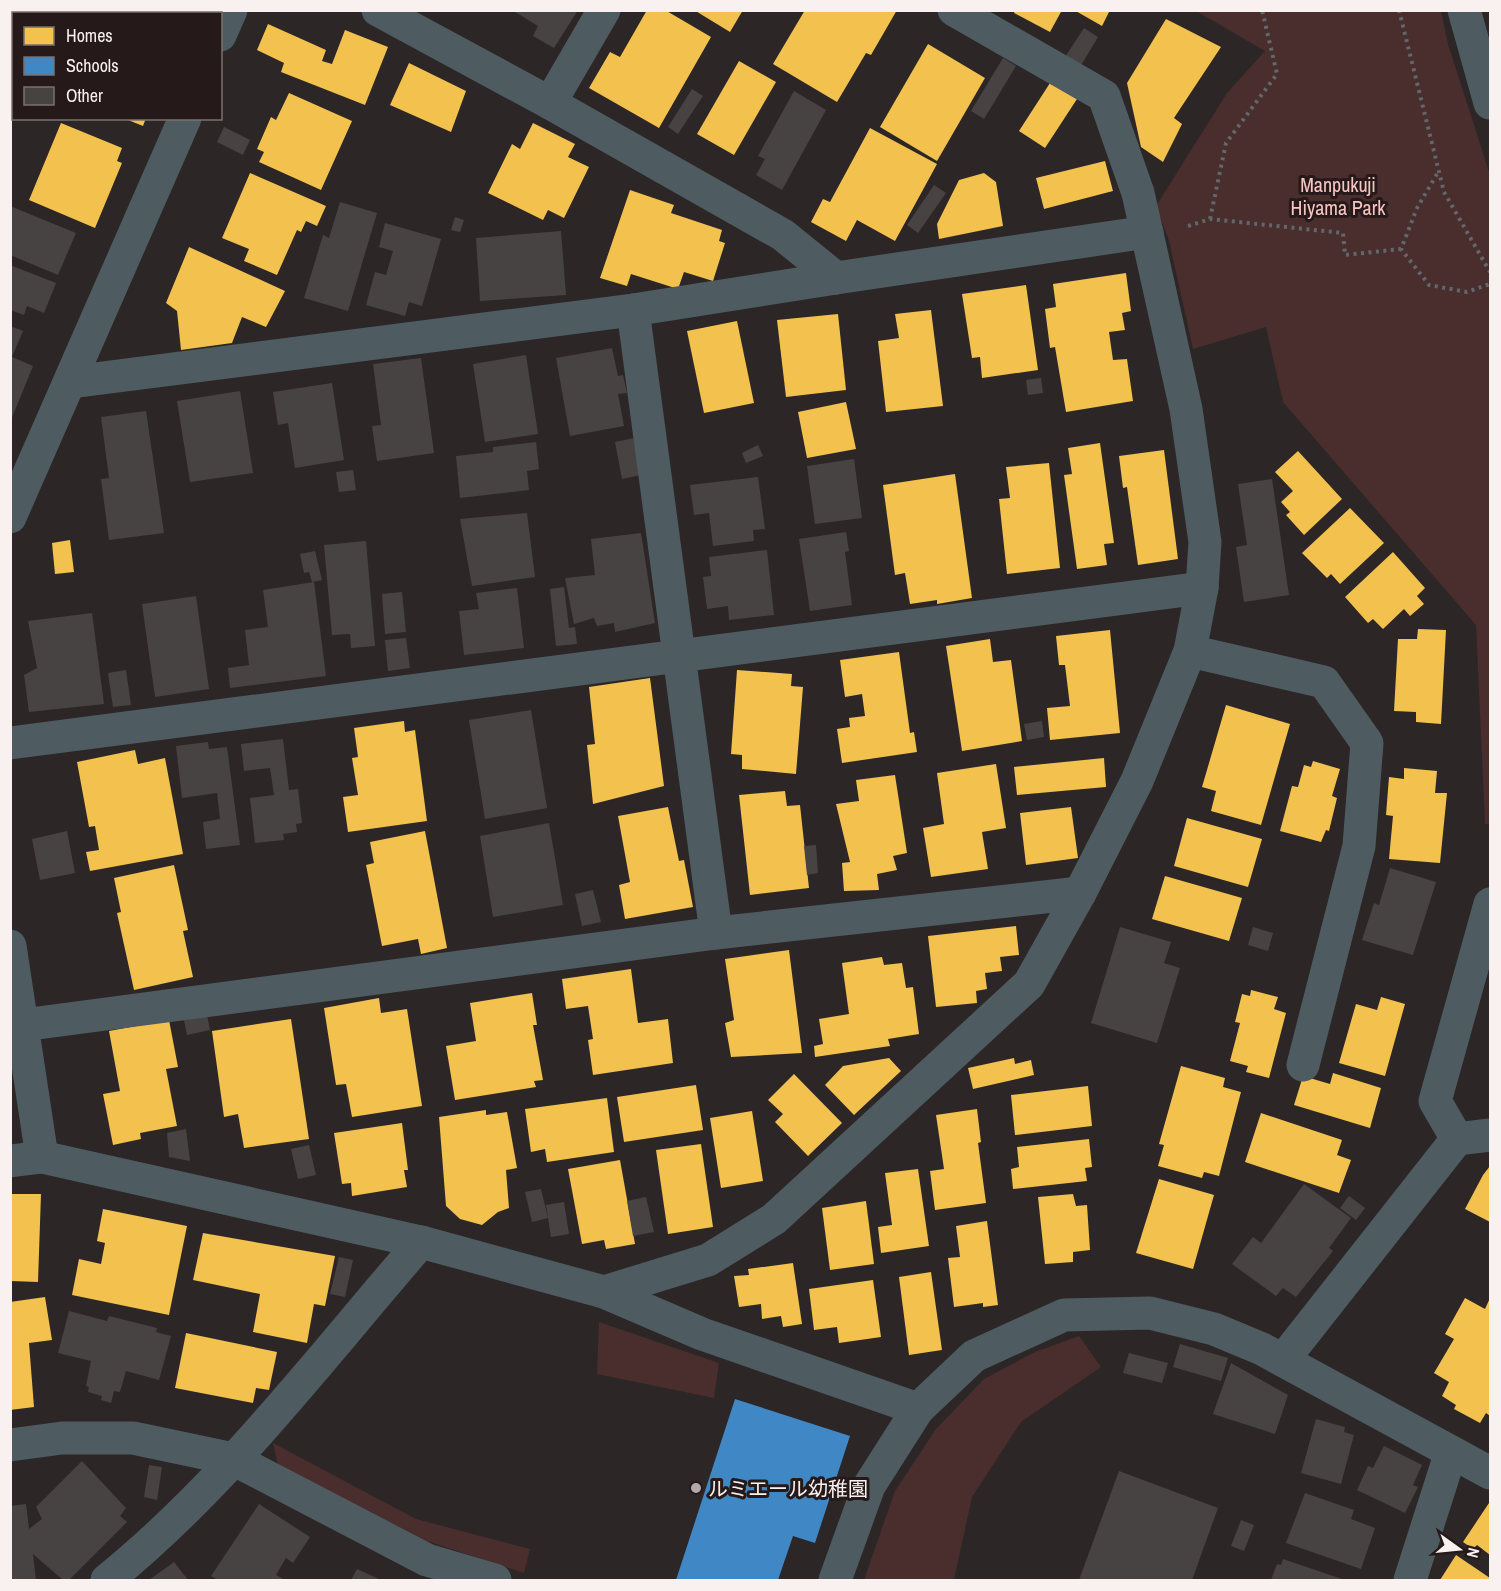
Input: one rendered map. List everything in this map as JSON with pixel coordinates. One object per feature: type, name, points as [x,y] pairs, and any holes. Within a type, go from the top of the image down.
[{"type":"street","points":[[222,30],[231,10]]},
{"type":"street","points":[[378,10],[550,103],[783,235],[836,278]]},
{"type":"street","points":[[550,103],[604,10]]},
{"type":"street","points":[[604,1292],[708,1260],[774,1219],[1029,984],[1080,893],[1137,781],[1190,651],[1202,588],[1205,542],[1196,471],[1186,409],[1138,194],[1104,96],[954,10]]},
{"type":"street","points":[[1464,10],[1491,103]]},
{"type":"street","points":[[10,517],[184,120]]},
{"type":"street","points":[[71,382],[633,310],[836,278],[1148,237]]},
{"type":"street","points":[[633,310],[716,933]]},
{"type":"street","points":[[10,743],[1202,588]]},
{"type":"street","points":[[1190,651],[1324,682],[1367,743],[1359,846],[1303,1065]]},
{"type":"street","points":[[23,1025],[716,933],[1080,893]]},
{"type":"street","points":[[1457,1138],[1435,1101],[1491,904]]},
{"type":"street","points":[[10,946],[23,1025],[26,1159],[421,1242],[604,1292],[702,1334],[918,1409]]},
{"type":"street","points":[[1283,1360],[1457,1138],[1491,1136]]},
{"type":"street","points":[[107,1581],[141,1553],[233,1459],[421,1242]]},
{"type":"street","points":[[835,1581],[869,1486],[918,1409],[974,1356],[1064,1315],[1150,1313],[1214,1329],[1283,1360],[1491,1473]]},
{"type":"street","points":[[10,1444],[62,1438],[133,1438],[233,1459],[427,1560],[495,1581]]},
{"type":"street","points":[[1410,1581],[1451,1452]]},
{"type":"path","points":[[1210,219],[1226,143],[1277,74],[1262,10]]},
{"type":"path","points":[[1399,10],[1444,192],[1491,272]]},
{"type":"path","points":[[1401,249],[1417,208],[1438,173]]},
{"type":"path","points":[[1148,237],[1210,219],[1343,233],[1345,255],[1401,249]]},
{"type":"path","points":[[1401,249],[1429,285],[1467,292],[1491,284]]},
{"type":"green space","name":"Manpukuji Hiyama Park","points":[[1196,11],[1441,11],[1448,44],[1490,175],[1490,824],[1485,824],[1476,625],[1283,402],[1266,327],[1193,349],[1169,241],[1156,206],[1227,93],[1265,51]]},
{"type":"green space","points":[[599,1322],[719,1363],[714,1398],[597,1374]]},
{"type":"green space","points":[[1079,1336],[1101,1367],[1021,1422],[972,1497],[954,1580],[864,1580],[895,1491],[936,1429],[984,1379],[1035,1352]]},
{"type":"green space","points":[[273,1443],[416,1519],[530,1549],[524,1573],[427,1541],[278,1466]]},
{"type":"building: Homes","points":[[10,10],[38,10],[42,12],[12,12],[12,108],[10,107]]},
{"type":"building: Homes","points":[[104,10],[191,10],[190,12],[108,12]]},
{"type":"building: Homes","points":[[647,10],[665,10],[711,37],[659,128],[589,88],[610,52],[620,57]]},
{"type":"building: Homes","points":[[694,10],[743,10],[730,32]]},
{"type":"building: Homes","points":[[805,10],[897,10],[871,55],[866,53],[837,102],[773,64]]},
{"type":"building: Homes","points":[[1015,10],[1062,10],[1050,32],[1014,13]]},
{"type":"building: Homes","points":[[1074,10],[1110,10],[1102,26]]},
{"type":"building: Homes","points":[[1166,19],[1221,47],[1174,118],[1182,124],[1163,162],[1141,147],[1127,83]]},
{"type":"building: Homes","points":[[268,24],[326,50],[322,61],[332,64],[345,30],[388,47],[365,105],[281,72],[284,63],[257,50]]},
{"type":"building: Homes","points":[[928,44],[985,78],[937,161],[880,127]]},
{"type":"building: Homes","points":[[739,61],[776,82],[734,155],[697,134]]},
{"type":"building: Homes","points":[[409,63],[466,91],[451,132],[390,105]]},
{"type":"building: Homes","points":[[1050,83],[1077,99],[1045,148],[1019,131]]},
{"type":"building: Homes","points":[[289,93],[352,121],[321,190],[259,162],[264,152],[257,149],[271,117],[276,120]]},
{"type":"building: Homes","points":[[128,120],[145,120],[143,126]]},
{"type":"building: Homes","points":[[61,123],[122,148],[117,161],[122,163],[95,228],[29,200]]},
{"type":"building: Homes","points":[[533,123],[575,144],[568,157],[589,167],[564,218],[548,210],[543,220],[488,193],[512,144],[520,149]]},
{"type":"building: Homes","points":[[870,128],[937,164],[895,241],[857,220],[846,241],[811,222],[823,199],[830,202]]},
{"type":"building: Homes","points":[[1105,161],[1113,191],[1044,209],[1036,178]]},
{"type":"building: Homes","points":[[250,173],[326,206],[317,226],[306,221],[301,232],[297,230],[277,275],[244,261],[249,249],[222,238]]},
{"type":"building: Homes","points":[[984,173],[996,182],[1003,226],[939,239],[937,224],[959,180]]},
{"type":"building: Homes","points":[[630,190],[674,205],[671,213],[722,230],[719,241],[725,243],[713,281],[684,272],[678,289],[631,274],[627,286],[600,278]]},
{"type":"building: Homes","points":[[189,247],[285,291],[266,327],[242,317],[232,343],[181,350],[177,311],[166,303]]},
{"type":"building: Homes","points":[[1126,273],[1131,311],[1122,313],[1125,330],[1109,332],[1113,360],[1127,359],[1133,401],[1066,412],[1055,347],[1050,348],[1045,309],[1056,307],[1053,284]]},
{"type":"building: Homes","points":[[1026,285],[1038,370],[982,378],[980,357],[972,358],[962,294]]},
{"type":"building: Homes","points":[[931,310],[943,406],[886,412],[878,341],[899,338],[895,314]]},
{"type":"building: Homes","points":[[838,314],[846,390],[786,397],[777,320]]},
{"type":"building: Homes","points":[[737,321],[754,403],[704,413],[687,331]]},
{"type":"building: Homes","points":[[846,402],[856,449],[807,458],[798,412]]},
{"type":"building: Homes","points":[[1100,443],[1114,543],[1104,544],[1107,565],[1077,569],[1064,475],[1072,474],[1068,448]]},
{"type":"building: Homes","points":[[1164,450],[1178,559],[1138,565],[1127,487],[1123,488],[1119,456]]},
{"type":"building: Homes","points":[[1298,451],[1342,499],[1304,535],[1286,515],[1290,512],[1281,502],[1293,491],[1275,472]]},
{"type":"building: Homes","points":[[1049,463],[1060,568],[1007,574],[999,499],[1010,498],[1006,467]]},
{"type":"building: Homes","points":[[955,474],[972,598],[937,604],[937,600],[910,604],[905,573],[895,575],[883,485]]},
{"type":"building: Homes","points":[[1350,508],[1384,543],[1340,584],[1331,574],[1327,578],[1302,553]]},
{"type":"building: Homes","points":[[70,540],[74,572],[55,574],[52,543]]},
{"type":"building: Homes","points":[[1393,552],[1425,588],[1417,596],[1424,604],[1410,616],[1404,609],[1383,629],[1373,619],[1368,623],[1345,597]]},
{"type":"building: Homes","points":[[1418,629],[1446,630],[1441,724],[1416,722],[1416,712],[1394,711],[1398,639],[1417,639]]},
{"type":"building: Homes","points":[[1110,630],[1120,733],[1050,740],[1047,708],[1070,706],[1065,665],[1059,665],[1056,636]]},
{"type":"building: Homes","points":[[990,639],[993,662],[1011,660],[1022,741],[962,751],[946,646]]},
{"type":"building: Homes","points":[[899,652],[910,733],[914,732],[917,752],[842,763],[837,729],[850,727],[849,718],[865,716],[862,694],[845,697],[840,660]]},
{"type":"building: Homes","points":[[737,670],[792,674],[791,686],[803,687],[796,774],[742,769],[742,755],[731,754]]},
{"type":"building: Homes","points":[[650,678],[664,786],[593,804],[587,745],[595,744],[589,687]]},
{"type":"building: Homes","points":[[1226,705],[1290,724],[1261,825],[1211,811],[1216,791],[1202,787]]},
{"type":"building: Homes","points":[[404,721],[405,732],[415,730],[427,821],[348,832],[343,797],[358,795],[352,758],[358,757],[354,728]]},
{"type":"building: Homes","points":[[135,750],[138,764],[165,758],[183,854],[90,871],[86,852],[99,850],[95,826],[89,827],[77,762]]},
{"type":"building: Homes","points":[[1104,758],[1106,787],[1017,795],[1014,767]]},
{"type":"building: Homes","points":[[1313,761],[1340,769],[1332,796],[1337,798],[1329,831],[1326,830],[1321,842],[1280,831],[1292,786],[1298,787],[1304,765],[1311,767]]},
{"type":"building: Homes","points":[[996,764],[1006,828],[982,832],[988,869],[931,877],[923,828],[944,824],[937,773]]},
{"type":"building: Homes","points":[[1404,768],[1437,771],[1435,793],[1447,793],[1440,863],[1389,859],[1393,816],[1386,815],[1389,777],[1404,779]]},
{"type":"building: Homes","points":[[895,775],[907,853],[893,856],[897,870],[877,874],[879,890],[844,891],[842,863],[850,862],[836,804],[859,801],[856,780]]},
{"type":"building: Homes","points":[[785,791],[787,806],[800,805],[809,888],[750,895],[739,795]]},
{"type":"building: Homes","points":[[668,807],[679,861],[684,860],[693,907],[625,919],[619,885],[630,882],[618,816]]},
{"type":"building: Homes","points":[[1071,807],[1078,858],[1026,865],[1020,813]]},
{"type":"building: Homes","points":[[1187,818],[1262,839],[1248,887],[1174,866]]},
{"type":"building: Homes","points":[[425,831],[447,948],[421,954],[418,939],[382,946],[366,865],[374,863],[370,842]]},
{"type":"building: Homes","points":[[174,865],[188,930],[183,931],[193,977],[134,990],[117,913],[121,912],[114,878]]},
{"type":"building: Homes","points":[[1165,876],[1242,898],[1229,941],[1152,919]]},
{"type":"building: Homes","points":[[1016,926],[1019,955],[1000,957],[1002,971],[985,973],[987,989],[976,991],[977,1003],[936,1007],[928,936]]},
{"type":"building: Homes","points":[[789,950],[802,1053],[731,1057],[725,1023],[734,1020],[725,959]]},
{"type":"building: Homes","points":[[882,957],[884,965],[902,963],[906,988],[913,987],[919,1034],[888,1039],[890,1046],[815,1057],[814,1046],[823,1044],[819,1019],[849,1014],[842,963]]},
{"type":"building: Homes","points":[[631,969],[638,1023],[668,1019],[673,1063],[593,1075],[588,1040],[593,1039],[588,1006],[566,1009],[562,979]]},
{"type":"building: Homes","points":[[1251,990],[1278,997],[1274,1009],[1286,1013],[1269,1078],[1246,1072],[1248,1066],[1230,1061],[1240,1023],[1235,1022],[1242,994],[1250,996]]},
{"type":"building: Homes","points":[[532,993],[537,1025],[533,1025],[543,1080],[534,1081],[536,1087],[455,1100],[446,1046],[476,1041],[470,1003]]},
{"type":"building: Homes","points":[[1381,997],[1405,1004],[1385,1076],[1339,1063],[1356,1004],[1377,1010]]},
{"type":"building: Homes","points":[[379,998],[381,1013],[407,1009],[422,1106],[352,1117],[346,1084],[336,1085],[324,1008]]},
{"type":"building: Homes","points":[[291,1019],[309,1139],[244,1148],[238,1114],[224,1117],[212,1031]]},
{"type":"building: Homes","points":[[169,1020],[178,1067],[166,1069],[177,1126],[140,1133],[141,1139],[113,1145],[103,1094],[120,1091],[109,1031]]},
{"type":"building: Homes","points":[[889,1058],[901,1071],[854,1115],[825,1085],[843,1066]]},
{"type":"building: Homes","points":[[1014,1058],[1015,1064],[1031,1060],[1034,1075],[973,1089],[968,1068]]},
{"type":"building: Homes","points":[[1181,1066],[1225,1078],[1223,1087],[1241,1092],[1219,1176],[1204,1172],[1202,1178],[1158,1166],[1164,1145],[1159,1144]]},
{"type":"building: Homes","points":[[1333,1073],[1381,1088],[1370,1128],[1294,1105],[1303,1076],[1330,1084]]},
{"type":"building: Homes","points":[[794,1074],[842,1123],[808,1156],[775,1122],[783,1114],[768,1100]]},
{"type":"building: Homes","points":[[696,1085],[703,1130],[624,1142],[617,1097]]},
{"type":"building: Homes","points":[[1088,1086],[1092,1126],[1015,1135],[1011,1095]]},
{"type":"building: Homes","points":[[607,1098],[614,1152],[547,1162],[545,1149],[531,1152],[525,1109]]},
{"type":"building: Homes","points":[[977,1109],[981,1142],[978,1143],[986,1203],[935,1210],[930,1171],[944,1169],[936,1115]]},
{"type":"building: Homes","points":[[486,1110],[486,1115],[507,1112],[517,1168],[506,1170],[509,1208],[498,1212],[482,1225],[460,1219],[446,1206],[439,1117]]},
{"type":"building: Homes","points":[[752,1111],[763,1181],[721,1188],[710,1118]]},
{"type":"building: Homes","points":[[1261,1113],[1342,1140],[1337,1155],[1351,1160],[1339,1193],[1245,1162]]},
{"type":"building: Homes","points":[[402,1123],[408,1170],[404,1170],[407,1187],[352,1196],[351,1183],[342,1184],[334,1133]]},
{"type":"building: Homes","points":[[1089,1139],[1092,1167],[1085,1168],[1087,1181],[1013,1189],[1011,1169],[1019,1167],[1017,1147]]},
{"type":"building: Homes","points":[[701,1144],[713,1227],[668,1234],[656,1150]]},
{"type":"building: Homes","points":[[620,1160],[635,1244],[606,1249],[604,1240],[582,1244],[568,1169]]},
{"type":"building: Homes","points":[[1490,1166],[1490,1222],[1465,1209]]},
{"type":"building: Homes","points":[[918,1169],[929,1246],[881,1253],[878,1227],[892,1225],[885,1173]]},
{"type":"building: Homes","points":[[1159,1179],[1214,1195],[1193,1269],[1136,1253]]},
{"type":"building: Homes","points":[[10,1194],[41,1194],[38,1282],[10,1281]]},
{"type":"building: Homes","points":[[1073,1194],[1076,1206],[1087,1205],[1090,1250],[1073,1252],[1073,1262],[1045,1264],[1038,1197]]},
{"type":"building: Homes","points":[[866,1201],[874,1264],[830,1270],[822,1208]]},
{"type":"building: Homes","points":[[103,1209],[187,1226],[169,1315],[72,1295],[79,1259],[101,1264],[105,1243],[97,1241]]},
{"type":"building: Homes","points":[[987,1221],[998,1305],[983,1307],[983,1303],[954,1307],[948,1258],[960,1257],[956,1226]]},
{"type":"building: Homes","points":[[203,1233],[335,1256],[325,1306],[314,1304],[307,1343],[253,1332],[260,1294],[193,1280]]},
{"type":"building: Homes","points":[[793,1263],[802,1324],[783,1327],[781,1316],[762,1319],[761,1304],[739,1307],[734,1276],[749,1275],[748,1269]]},
{"type":"building: Homes","points":[[931,1272],[942,1350],[909,1355],[899,1277]]},
{"type":"building: Homes","points":[[873,1280],[881,1337],[839,1343],[837,1327],[814,1330],[809,1289]]},
{"type":"building: Homes","points":[[45,1297],[52,1340],[29,1343],[34,1407],[10,1410],[10,1302]]},
{"type":"building: Homes","points":[[1465,1298],[1485,1309],[1490,1298],[1490,1416],[1486,1413],[1480,1423],[1454,1409],[1456,1405],[1442,1396],[1449,1382],[1434,1373],[1454,1339],[1445,1334]]},
{"type":"building: Homes","points":[[186,1333],[277,1352],[269,1390],[256,1388],[253,1403],[175,1388]]},
{"type":"building: Homes","points":[[1489,1503],[1490,1555],[1477,1545],[1473,1549],[1463,1542]]},
{"type":"building: Homes","points":[[1456,1555],[1490,1578],[1490,1580],[1440,1580]]},
{"type":"building: Schools","points":[[735,1399],[850,1436],[815,1543],[793,1536],[778,1580],[676,1580]]},
{"type":"building: Other","points":[[512,10],[578,10],[554,48],[533,36],[538,26]]},
{"type":"building: Other","points":[[1084,28],[1098,37],[1080,67],[1065,57]]},
{"type":"building: Other","points":[[1003,58],[1016,66],[984,119],[971,111]]},
{"type":"building: Other","points":[[692,89],[703,96],[678,134],[668,127]]},
{"type":"building: Other","points":[[794,91],[826,110],[782,190],[756,175],[765,159],[758,156]]},
{"type":"building: Other","points":[[224,127],[250,140],[243,155],[217,142]]},
{"type":"building: Other","points":[[934,185],[946,193],[918,233],[907,225]]},
{"type":"building: Other","points":[[340,202],[377,213],[348,311],[304,298],[323,235],[329,238]]},
{"type":"building: Other","points":[[10,206],[76,233],[58,275],[10,255]]},
{"type":"building: Other","points":[[455,217],[464,220],[460,232],[451,230]]},
{"type":"building: Other","points":[[385,223],[441,239],[422,306],[409,302],[405,316],[366,305],[375,272],[386,275],[393,251],[379,247]]},
{"type":"building: Other","points":[[561,231],[566,295],[480,301],[476,238]]},
{"type":"building: Other","points":[[10,265],[56,283],[44,313],[27,306],[24,315],[10,310]]},
{"type":"building: Other","points":[[10,326],[23,331],[12,357],[33,366],[11,420]]},
{"type":"building: Other","points":[[612,348],[618,376],[623,375],[627,393],[618,394],[624,426],[570,436],[556,358]]},
{"type":"building: Other","points":[[526,355],[538,434],[485,442],[473,364]]},
{"type":"building: Other","points":[[421,358],[434,453],[377,461],[372,426],[381,425],[373,364]]},
{"type":"building: Other","points":[[1041,378],[1043,393],[1028,395],[1026,380]]},
{"type":"building: Other","points":[[332,383],[344,460],[295,468],[288,423],[278,425],[273,392]]},
{"type":"building: Other","points":[[240,391],[253,473],[190,482],[177,401]]},
{"type":"building: Other","points":[[146,411],[164,533],[109,540],[101,479],[109,478],[101,417]]},
{"type":"building: Other","points":[[634,438],[641,475],[622,479],[615,442]]},
{"type":"building: Other","points":[[536,442],[539,469],[527,471],[529,490],[460,498],[456,456],[493,452],[493,447]]},
{"type":"building: Other","points":[[758,445],[763,456],[746,463],[742,453]]},
{"type":"building: Other","points":[[854,459],[862,518],[815,524],[807,466]]},
{"type":"building: Other","points":[[353,470],[356,490],[339,492],[336,472]]},
{"type":"building: Other","points":[[758,477],[765,529],[753,530],[754,541],[713,546],[709,513],[694,515],[690,485]]},
{"type":"building: Other","points":[[1272,479],[1289,595],[1244,602],[1236,547],[1247,545],[1238,484]]},
{"type":"building: Other","points":[[527,513],[535,577],[472,586],[460,519]]},
{"type":"building: Other","points":[[846,532],[849,551],[845,552],[852,605],[810,611],[799,539]]},
{"type":"building: Other","points":[[641,533],[655,623],[615,632],[614,623],[597,626],[594,618],[574,624],[565,578],[595,575],[591,539]]},
{"type":"building: Other","points":[[366,541],[375,646],[351,648],[350,634],[332,635],[324,545]]},
{"type":"building: Other","points":[[767,550],[774,615],[729,620],[728,606],[707,609],[703,577],[711,576],[709,557]]},
{"type":"building: Other","points":[[315,551],[322,580],[312,582],[309,572],[304,573],[300,554]]},
{"type":"building: Other","points":[[314,582],[326,676],[230,688],[228,668],[249,665],[245,630],[268,627],[263,590]]},
{"type":"building: Other","points":[[564,587],[569,628],[575,627],[577,644],[556,646],[550,589]]},
{"type":"building: Other","points":[[517,588],[524,648],[464,655],[459,611],[479,609],[476,593]]},
{"type":"building: Other","points":[[402,592],[406,632],[385,634],[382,594]]},
{"type":"building: Other","points":[[196,596],[209,689],[155,697],[142,604]]},
{"type":"building: Other","points":[[92,613],[104,704],[29,712],[24,675],[37,668],[28,621]]},
{"type":"building: Other","points":[[406,638],[410,668],[388,671],[385,640]]},
{"type":"building: Other","points":[[126,670],[131,705],[113,707],[108,673]]},
{"type":"building: Other","points":[[531,710],[547,808],[485,819],[469,720]]},
{"type":"building: Other","points":[[1042,721],[1044,737],[1027,740],[1024,724]]},
{"type":"building: Other","points":[[283,739],[289,790],[298,789],[302,823],[296,824],[297,832],[283,834],[284,840],[255,843],[250,798],[274,795],[270,768],[244,771],[241,744]]},
{"type":"building: Other","points":[[208,742],[209,749],[227,747],[240,845],[206,849],[203,822],[220,819],[217,793],[182,798],[176,746]]},
{"type":"building: Other","points":[[549,823],[563,905],[493,917],[480,836]]},
{"type":"building: Other","points":[[67,831],[75,873],[40,880],[32,839]]},
{"type":"building: Other","points":[[816,845],[818,873],[807,875],[804,846]]},
{"type":"building: Other","points":[[1390,868],[1436,882],[1413,955],[1362,940],[1374,903],[1379,905]]},
{"type":"building: Other","points":[[593,890],[601,922],[582,926],[575,894]]},
{"type":"building: Other","points":[[1120,927],[1171,942],[1164,963],[1180,968],[1157,1043],[1091,1023]]},
{"type":"building: Other","points":[[1253,927],[1273,933],[1268,951],[1248,945]]},
{"type":"building: Other","points":[[207,1015],[210,1030],[187,1035],[184,1020]]},
{"type":"building: Other","points":[[186,1129],[190,1161],[169,1157],[167,1133]]},
{"type":"building: Other","points":[[309,1145],[316,1175],[298,1179],[291,1149]]},
{"type":"building: Other","points":[[1304,1184],[1351,1218],[1329,1248],[1333,1251],[1296,1297],[1283,1288],[1276,1296],[1232,1264],[1253,1237],[1261,1243]]},
{"type":"building: Other","points":[[541,1189],[548,1218],[532,1222],[525,1192]]},
{"type":"building: Other","points":[[1349,1196],[1365,1208],[1356,1220],[1340,1208]]},
{"type":"building: Other","points":[[646,1197],[654,1232],[633,1236],[627,1201]]},
{"type":"building: Other","points":[[564,1202],[569,1234],[551,1237],[546,1205]]},
{"type":"building: Other","points":[[339,1257],[353,1260],[345,1297],[330,1294]]},
{"type":"building: Other","points":[[69,1311],[107,1321],[109,1316],[157,1328],[156,1332],[171,1336],[159,1380],[126,1371],[120,1392],[114,1391],[111,1403],[101,1400],[102,1396],[88,1392],[89,1387],[86,1386],[91,1361],[58,1353]]},
{"type":"building: Other","points":[[1180,1344],[1228,1358],[1221,1381],[1173,1367]]},
{"type":"building: Other","points":[[1129,1353],[1168,1363],[1162,1383],[1123,1373]]},
{"type":"building: Other","points":[[1231,1363],[1288,1395],[1275,1434],[1213,1414]]},
{"type":"building: Other","points":[[1316,1419],[1345,1427],[1344,1432],[1354,1435],[1341,1484],[1301,1473]]},
{"type":"building: Other","points":[[1384,1446],[1422,1465],[1413,1485],[1418,1487],[1405,1513],[1357,1490],[1368,1466],[1373,1468]]},
{"type":"building: Other","points":[[82,1461],[126,1508],[120,1516],[127,1522],[69,1580],[63,1580],[33,1554],[36,1580],[10,1580],[10,1506],[26,1504],[29,1529],[42,1519],[36,1507]]},
{"type":"building: Other","points":[[149,1465],[162,1467],[157,1500],[144,1497]]},
{"type":"building: Other","points":[[1119,1471],[1218,1508],[1192,1580],[1079,1580]]},
{"type":"building: Other","points":[[1305,1493],[1354,1510],[1351,1519],[1375,1528],[1361,1569],[1286,1543]]},
{"type":"building: Other","points":[[259,1504],[310,1537],[293,1563],[286,1558],[276,1575],[285,1580],[218,1580],[211,1576]]},
{"type":"building: Other","points":[[1241,1520],[1254,1525],[1244,1551],[1231,1546]]},
{"type":"building: Other","points":[[1283,1559],[1345,1580],[1271,1580],[1277,1564],[1281,1565]]},
{"type":"building: Other","points":[[174,1562],[188,1580],[149,1580]]},
{"type":"building: Other","points":[[357,1569],[381,1580],[351,1580]]},
{"type":"place","name":"ルミエール幼稚園","points":[[696,1488]]}]
